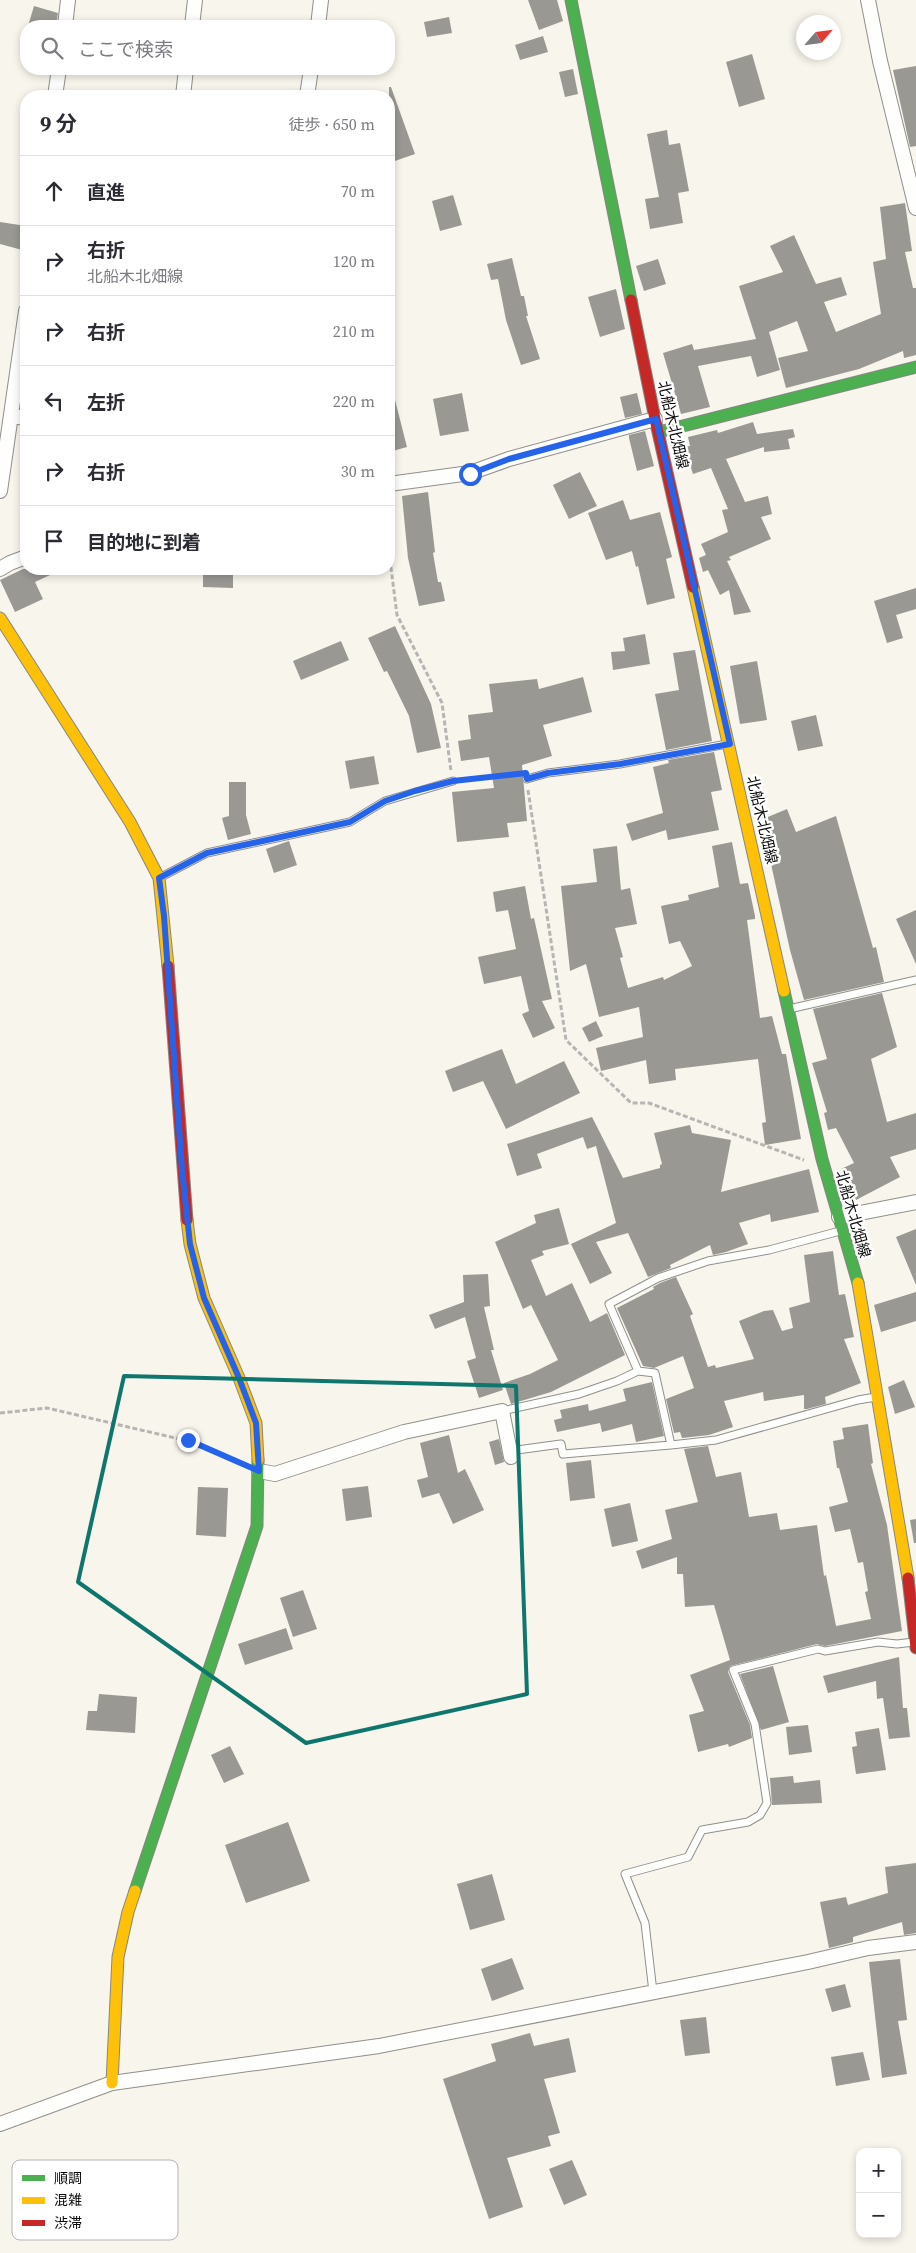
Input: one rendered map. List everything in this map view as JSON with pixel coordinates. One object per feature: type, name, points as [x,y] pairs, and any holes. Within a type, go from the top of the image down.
[{"type":"street","points":[[66,20],[68,0]]},
{"type":"street","points":[[193,20],[195,0]]},
{"type":"street","points":[[319,20],[322,0]]},
{"type":"street","name":"北船木北畑線","points":[[571,0],[657,426],[822,1159],[859,1286],[909,1586],[916,1648]]},
{"type":"street","points":[[868,0],[916,208]]},
{"type":"street","points":[[56,90],[58,75]]},
{"type":"street","points":[[184,90],[185,75]]},
{"type":"street","points":[[309,90],[311,75]]},
{"type":"street","points":[[395,483],[470,474],[509,459],[916,367]]},
{"type":"street","points":[[0,491],[19,417],[20,402]]},
{"type":"street","points":[[0,569],[20,559]]},
{"type":"street","points":[[0,618],[130,822],[159,878],[164,916],[182,1169],[190,1244],[204,1298],[239,1378],[256,1423],[259,1471],[257,1526],[128,1912],[118,1957],[112,2083]]},
{"type":"street","points":[[841,1224],[916,1202]]},
{"type":"street","points":[[259,1471],[275,1474],[404,1432],[502,1411],[514,1453]]},
{"type":"street","points":[[0,2124],[112,2083],[379,2046],[808,1962],[868,1948],[916,1942]]},
{"type":"lane","points":[[527,779],[548,773],[620,764],[730,744]]},
{"type":"lane","points":[[159,878],[207,853],[350,822],[385,801],[453,781]]},
{"type":"lane","points":[[789,1009],[916,980]]},
{"type":"lane","points":[[638,1371],[609,1304],[658,1278],[708,1261],[769,1250],[841,1224]]},
{"type":"lane","points":[[502,1411],[579,1394],[617,1381],[638,1371],[655,1373],[671,1445]]},
{"type":"lane","points":[[514,1453],[561,1444],[563,1454],[716,1440],[858,1400],[878,1397]]},
{"type":"lane","points":[[653,1992],[645,1923],[625,1874],[688,1857],[702,1830],[748,1822],[760,1815],[767,1803],[755,1724],[733,1670],[818,1649],[825,1651],[878,1642],[898,1644],[916,1642]]},
{"type":"path","points":[[392,575],[397,615],[442,703],[453,781],[526,773],[566,1040],[631,1103],[649,1103],[808,1162],[822,1159]]},
{"type":"path","points":[[0,1413],[47,1408],[188,1440],[259,1471]]},
{"type":"highlighted area","points":[[124,1376],[516,1386],[527,1694],[306,1743],[78,1582]]},
{"type":"building","points":[[528,0],[557,0],[563,21],[539,30]]},
{"type":"building","points":[[34,6],[58,13],[57,20],[30,20]]},
{"type":"building","points":[[449,17],[452,33],[427,37],[424,22]]},
{"type":"building","points":[[543,36],[548,52],[520,60],[515,45]]},
{"type":"building","points":[[752,54],[765,99],[739,107],[726,62]]},
{"type":"building","points":[[916,66],[916,146],[910,147],[893,70]]},
{"type":"building","points":[[573,69],[578,94],[565,97],[559,72]]},
{"type":"building","points":[[395,98],[415,154],[395,161]]},
{"type":"building","points":[[667,130],[669,145],[680,143],[689,191],[678,193],[683,223],[650,229],[645,199],[659,197],[647,134]]},
{"type":"building","points":[[453,195],[462,225],[440,231],[432,201]]},
{"type":"building","points":[[905,203],[912,251],[905,252],[913,288],[916,288],[916,355],[904,358],[903,351],[859,369],[786,388],[778,358],[808,351],[797,321],[769,332],[780,370],[757,377],[751,356],[698,366],[710,407],[681,414],[663,353],[692,344],[694,350],[756,339],[739,286],[783,272],[770,246],[794,235],[816,284],[841,277],[847,295],[824,302],[836,332],[881,314],[873,262],[886,259],[880,207]]},
{"type":"building","points":[[0,222],[20,225],[20,249],[0,244]]},
{"type":"building","points":[[512,258],[521,296],[524,296],[528,316],[526,316],[540,359],[521,365],[506,320],[498,279],[491,280],[487,264]]},
{"type":"building","points":[[658,259],[666,284],[644,291],[636,266]]},
{"type":"building","points":[[616,289],[625,329],[600,337],[588,297]]},
{"type":"building","points":[[462,393],[469,431],[440,436],[433,399]]},
{"type":"building","points":[[637,393],[642,414],[625,418],[620,397]]},
{"type":"building","points":[[395,400],[407,447],[395,450]]},
{"type":"building","points":[[753,422],[757,434],[793,429],[795,437],[788,439],[790,449],[764,452],[764,447],[726,459],[745,502],[768,496],[772,514],[761,517],[771,539],[729,557],[731,560],[727,561],[751,612],[734,615],[729,590],[720,595],[708,570],[703,572],[699,558],[706,555],[701,544],[728,532],[722,510],[728,509],[711,468],[693,474],[684,447],[690,446],[688,437],[717,430],[718,433]]},
{"type":"building","points":[[645,431],[654,466],[637,471],[629,435]]},
{"type":"building","points":[[580,472],[597,506],[569,519],[553,485]]},
{"type":"building","points":[[428,492],[435,552],[433,553],[438,582],[441,582],[445,601],[419,606],[408,558],[402,496]]},
{"type":"building","points":[[623,500],[630,520],[660,512],[672,557],[666,559],[675,598],[647,605],[638,566],[636,567],[632,551],[606,560],[588,513]]},
{"type":"building","points":[[20,570],[20,575],[50,575],[35,582],[43,599],[15,612],[0,580]]},
{"type":"building","points":[[203,575],[233,575],[233,588],[203,587]]},
{"type":"building","points":[[916,588],[916,609],[896,615],[903,638],[887,643],[874,601]]},
{"type":"building","points":[[395,626],[431,704],[441,748],[417,753],[409,716],[387,671],[384,672],[368,638]]},
{"type":"building","points":[[645,634],[650,664],[613,670],[611,652],[625,651],[623,638]]},
{"type":"building","points":[[341,641],[349,660],[301,680],[293,661]]},
{"type":"building","points":[[695,650],[712,741],[666,750],[655,694],[679,690],[673,653]]},
{"type":"building","points":[[757,661],[767,720],[740,724],[730,666]]},
{"type":"building","points":[[583,677],[592,712],[543,725],[552,756],[522,765],[527,821],[507,823],[509,837],[457,842],[452,792],[494,788],[489,757],[461,761],[458,741],[471,739],[468,715],[493,712],[489,684],[537,679],[539,689]]},
{"type":"building","points":[[816,715],[823,746],[798,751],[791,721]]},
{"type":"building","points":[[714,752],[722,790],[711,792],[719,830],[668,840],[666,830],[632,841],[626,824],[663,813],[653,767],[669,763],[668,760]]},
{"type":"building","points":[[374,756],[379,784],[350,789],[345,761]]},
{"type":"building","points":[[229,782],[246,782],[246,815],[251,834],[228,840],[222,818],[229,816]]},
{"type":"building","points":[[787,809],[796,832],[836,816],[873,948],[876,947],[884,982],[804,1000],[790,950],[769,855],[776,852],[763,819]]},
{"type":"building","points":[[289,841],[297,865],[274,873],[266,849]]},
{"type":"building","points":[[732,842],[740,884],[748,883],[755,916],[755,919],[747,920],[760,1018],[772,1016],[782,1054],[786,1054],[801,1139],[765,1145],[762,1123],[766,1122],[758,1059],[675,1069],[676,1080],[649,1084],[646,1060],[601,1071],[596,1048],[643,1037],[639,1007],[599,1017],[586,964],[570,971],[561,886],[597,882],[593,849],[617,846],[621,890],[630,888],[637,924],[615,928],[623,957],[620,958],[628,988],[663,977],[664,980],[692,966],[680,941],[669,944],[661,906],[689,900],[688,895],[719,887],[712,846]]},
{"type":"building","points":[[525,886],[531,919],[534,918],[552,999],[542,1001],[555,1028],[533,1038],[522,1014],[529,1011],[521,976],[484,984],[478,957],[516,949],[508,910],[496,912],[493,892]]},
{"type":"building","points":[[916,910],[916,964],[896,919]]},
{"type":"building","points":[[882,993],[897,1047],[871,1059],[887,1122],[916,1113],[916,1149],[890,1157],[900,1177],[856,1200],[841,1169],[854,1163],[836,1128],[828,1130],[824,1113],[827,1112],[812,1063],[827,1059],[813,1009]]},
{"type":"building","points":[[596,1021],[603,1036],[589,1042],[582,1028]]},
{"type":"building","points":[[502,1049],[516,1084],[564,1061],[580,1093],[506,1129],[483,1081],[453,1092],[445,1071]]},
{"type":"building","points":[[592,1117],[623,1178],[660,1168],[662,1164],[654,1133],[690,1125],[692,1133],[731,1140],[721,1192],[809,1169],[819,1212],[771,1222],[770,1214],[739,1223],[748,1244],[713,1255],[710,1245],[670,1265],[671,1268],[648,1277],[628,1233],[596,1242],[612,1273],[590,1284],[571,1244],[616,1223],[596,1146],[587,1149],[583,1137],[537,1154],[542,1168],[517,1176],[507,1144]]},
{"type":"building","points":[[559,1208],[569,1244],[542,1251],[544,1255],[531,1260],[546,1296],[572,1283],[590,1322],[607,1313],[625,1355],[551,1392],[511,1404],[504,1383],[530,1374],[558,1360],[531,1305],[523,1309],[495,1242],[536,1223],[534,1215]]},
{"type":"building","points":[[916,1229],[916,1285],[896,1237]]},
{"type":"building","points":[[833,1251],[839,1295],[845,1294],[854,1337],[844,1339],[861,1383],[825,1397],[826,1404],[807,1409],[804,1409],[804,1395],[764,1401],[763,1392],[724,1401],[733,1427],[709,1435],[682,1438],[680,1432],[674,1433],[666,1399],[694,1388],[683,1356],[654,1368],[643,1366],[617,1308],[654,1289],[653,1287],[660,1283],[676,1277],[693,1314],[690,1316],[708,1367],[715,1365],[716,1368],[754,1359],[739,1321],[764,1311],[773,1310],[782,1331],[793,1328],[789,1308],[810,1302],[804,1255]]},
{"type":"building","points":[[488,1274],[490,1306],[484,1307],[494,1350],[491,1350],[503,1390],[479,1398],[467,1361],[476,1358],[465,1317],[435,1329],[429,1315],[464,1302],[463,1275]]},
{"type":"building","points":[[916,1292],[916,1321],[881,1332],[874,1305]]},
{"type":"building","points":[[904,1380],[915,1407],[895,1414],[888,1387]]},
{"type":"building","points":[[652,1382],[664,1436],[636,1442],[632,1424],[602,1432],[600,1423],[557,1432],[554,1420],[562,1418],[560,1410],[588,1404],[589,1411],[626,1401],[623,1389]]},
{"type":"building","points":[[868,1424],[873,1463],[871,1464],[887,1525],[902,1631],[825,1646],[817,1644],[730,1666],[728,1672],[750,1725],[752,1738],[729,1747],[728,1744],[698,1752],[689,1715],[704,1711],[690,1675],[730,1660],[714,1605],[685,1607],[683,1574],[677,1574],[677,1557],[642,1569],[636,1551],[672,1539],[665,1510],[698,1502],[684,1449],[708,1446],[716,1477],[741,1472],[749,1517],[777,1513],[780,1530],[817,1525],[824,1576],[826,1575],[836,1626],[871,1619],[865,1592],[868,1591],[863,1562],[858,1563],[850,1529],[835,1532],[829,1507],[848,1502],[839,1468],[837,1468],[833,1441],[844,1439],[842,1428]]},
{"type":"building","points":[[449,1435],[458,1473],[465,1469],[484,1510],[453,1524],[439,1493],[422,1498],[417,1480],[428,1477],[420,1443]]},
{"type":"building","points":[[499,1439],[504,1462],[495,1465],[489,1442]]},
{"type":"building","points":[[591,1460],[595,1498],[570,1501],[566,1463]]},
{"type":"building","points":[[368,1486],[372,1517],[346,1521],[342,1489]]},
{"type":"building","points":[[198,1487],[228,1488],[226,1537],[196,1535]]},
{"type":"building","points":[[630,1503],[638,1541],[612,1547],[604,1509]]},
{"type":"building","points":[[916,1519],[916,1543],[914,1543],[910,1520]]},
{"type":"building","points":[[303,1590],[317,1629],[293,1637],[280,1598]]},
{"type":"building","points":[[286,1628],[293,1649],[245,1665],[238,1644]]},
{"type":"building","points":[[899,1657],[903,1708],[907,1708],[910,1737],[889,1739],[883,1698],[877,1699],[876,1681],[828,1693],[823,1676]]},
{"type":"building","points":[[773,1666],[789,1722],[761,1730],[740,1674]]},
{"type":"building","points":[[99,1694],[137,1697],[135,1733],[86,1730],[88,1711],[97,1711]]},
{"type":"building","points":[[808,1725],[812,1752],[789,1755],[786,1727]]},
{"type":"building","points":[[879,1728],[886,1770],[856,1774],[852,1747],[857,1746],[855,1732]]},
{"type":"building","points":[[230,1746],[244,1774],[224,1783],[211,1755]]},
{"type":"building","points":[[793,1776],[794,1783],[820,1780],[822,1803],[772,1805],[770,1778]]},
{"type":"building","points":[[288,1822],[310,1881],[246,1903],[225,1845]]},
{"type":"building","points":[[916,1863],[916,1933],[904,1935],[902,1922],[853,1937],[853,1942],[829,1948],[820,1902],[846,1897],[848,1905],[888,1893],[885,1867]]},
{"type":"building","points":[[492,1874],[505,1920],[470,1930],[457,1884]]},
{"type":"building","points":[[512,1958],[524,1989],[492,2001],[481,1969]]},
{"type":"building","points":[[900,1959],[907,2020],[898,2021],[907,2074],[882,2078],[869,1962]]},
{"type":"building","points":[[845,1984],[851,2007],[832,2012],[825,1989]]},
{"type":"building","points":[[706,2017],[710,2053],[685,2056],[680,2020]]},
{"type":"building","points":[[530,2033],[534,2046],[569,2038],[576,2072],[544,2079],[560,2133],[548,2136],[551,2146],[507,2158],[523,2207],[489,2219],[443,2079],[496,2061],[491,2044]]},
{"type":"building","points":[[863,2052],[870,2080],[836,2086],[831,2057]]},
{"type":"building","points":[[572,2160],[587,2195],[564,2205],[549,2169]]},
{"type":"traffic: fast","points":[[571,0],[631,300]]},
{"type":"traffic: fast","points":[[659,432],[916,367]]},
{"type":"traffic: fast","points":[[784,991],[822,1159],[858,1283]]},
{"type":"traffic: fast","points":[[135,1891],[257,1526],[258,1460]]},
{"type":"traffic: slow","points":[[693,587],[784,991]]},
{"type":"traffic: slow","points":[[0,618],[130,822],[159,878],[168,966]]},
{"type":"traffic: slow","points":[[187,1220],[190,1244],[204,1298],[239,1378],[256,1423],[258,1460]]},
{"type":"traffic: slow","points":[[858,1283],[908,1578]]},
{"type":"traffic: slow","points":[[112,2083],[118,1957],[128,1912],[135,1891]]},
{"type":"traffic: jam","points":[[631,300],[655,419],[693,587]]},
{"type":"traffic: jam","points":[[168,966],[187,1220]]},
{"type":"traffic: jam","points":[[908,1578],[916,1648]]},
{"type":"route","points":[[188,1440],[259,1471],[256,1423],[239,1378],[204,1298],[190,1244],[182,1169],[164,916],[159,878],[207,853],[350,822],[385,801],[453,781],[526,773],[527,779],[548,773],[620,764],[730,744],[656,419],[509,459],[470,474]]}]
